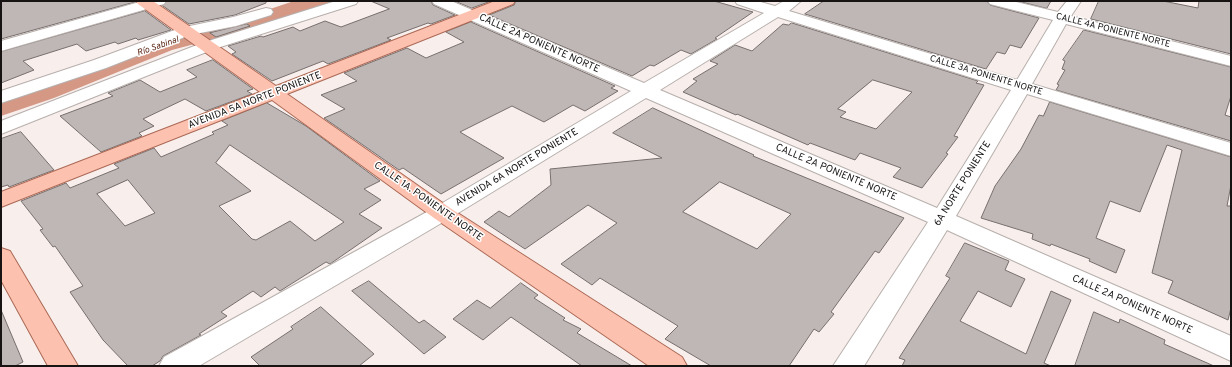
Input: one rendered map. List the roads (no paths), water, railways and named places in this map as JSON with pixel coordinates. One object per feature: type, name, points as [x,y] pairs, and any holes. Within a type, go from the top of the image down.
[{"type":"main road","name":"AVENIDA 5A NORTE PONIENTE","points":[[1,200],[275,94],[472,14],[508,1]]},
{"type":"main road","name":"CALLE 1A. PONIENTE NORTE","points":[[150,2],[195,37],[442,213],[672,366]]},
{"type":"main road","points":[[1,257],[63,366]]},
{"type":"street","points":[[1,128],[195,37],[236,21],[303,1]]},
{"type":"street","points":[[1,97],[100,64],[195,37],[351,1]]},
{"type":"street","name":"CALLE 2A PONIENTE NORTE","points":[[439,1],[942,219],[1231,349]]},
{"type":"street","name":"CALLE 3A PONIENTE NORTE","points":[[742,1],[785,6],[1022,88],[1231,150]]},
{"type":"street","name":"CALLE 4A PONIENTE NORTE","points":[[995,1],[1068,10],[1231,61]]},
{"type":"street","name":"CALLE 4A PONIENTE NORTE","points":[[1028,1],[1231,49]]},
{"type":"street","points":[[1,46],[150,2]]},
{"type":"street","name":"AVENIDA 6A NORTE PONIENTE","points":[[174,366],[442,213],[785,6]]},
{"type":"street","name":"6A NORTE PONIENTE","points":[[848,366],[942,219],[1068,10]]},
{"type":"waterway","name":"Río Sabinal","points":[[1,107],[43,92],[162,44],[276,15],[319,1]]}]
